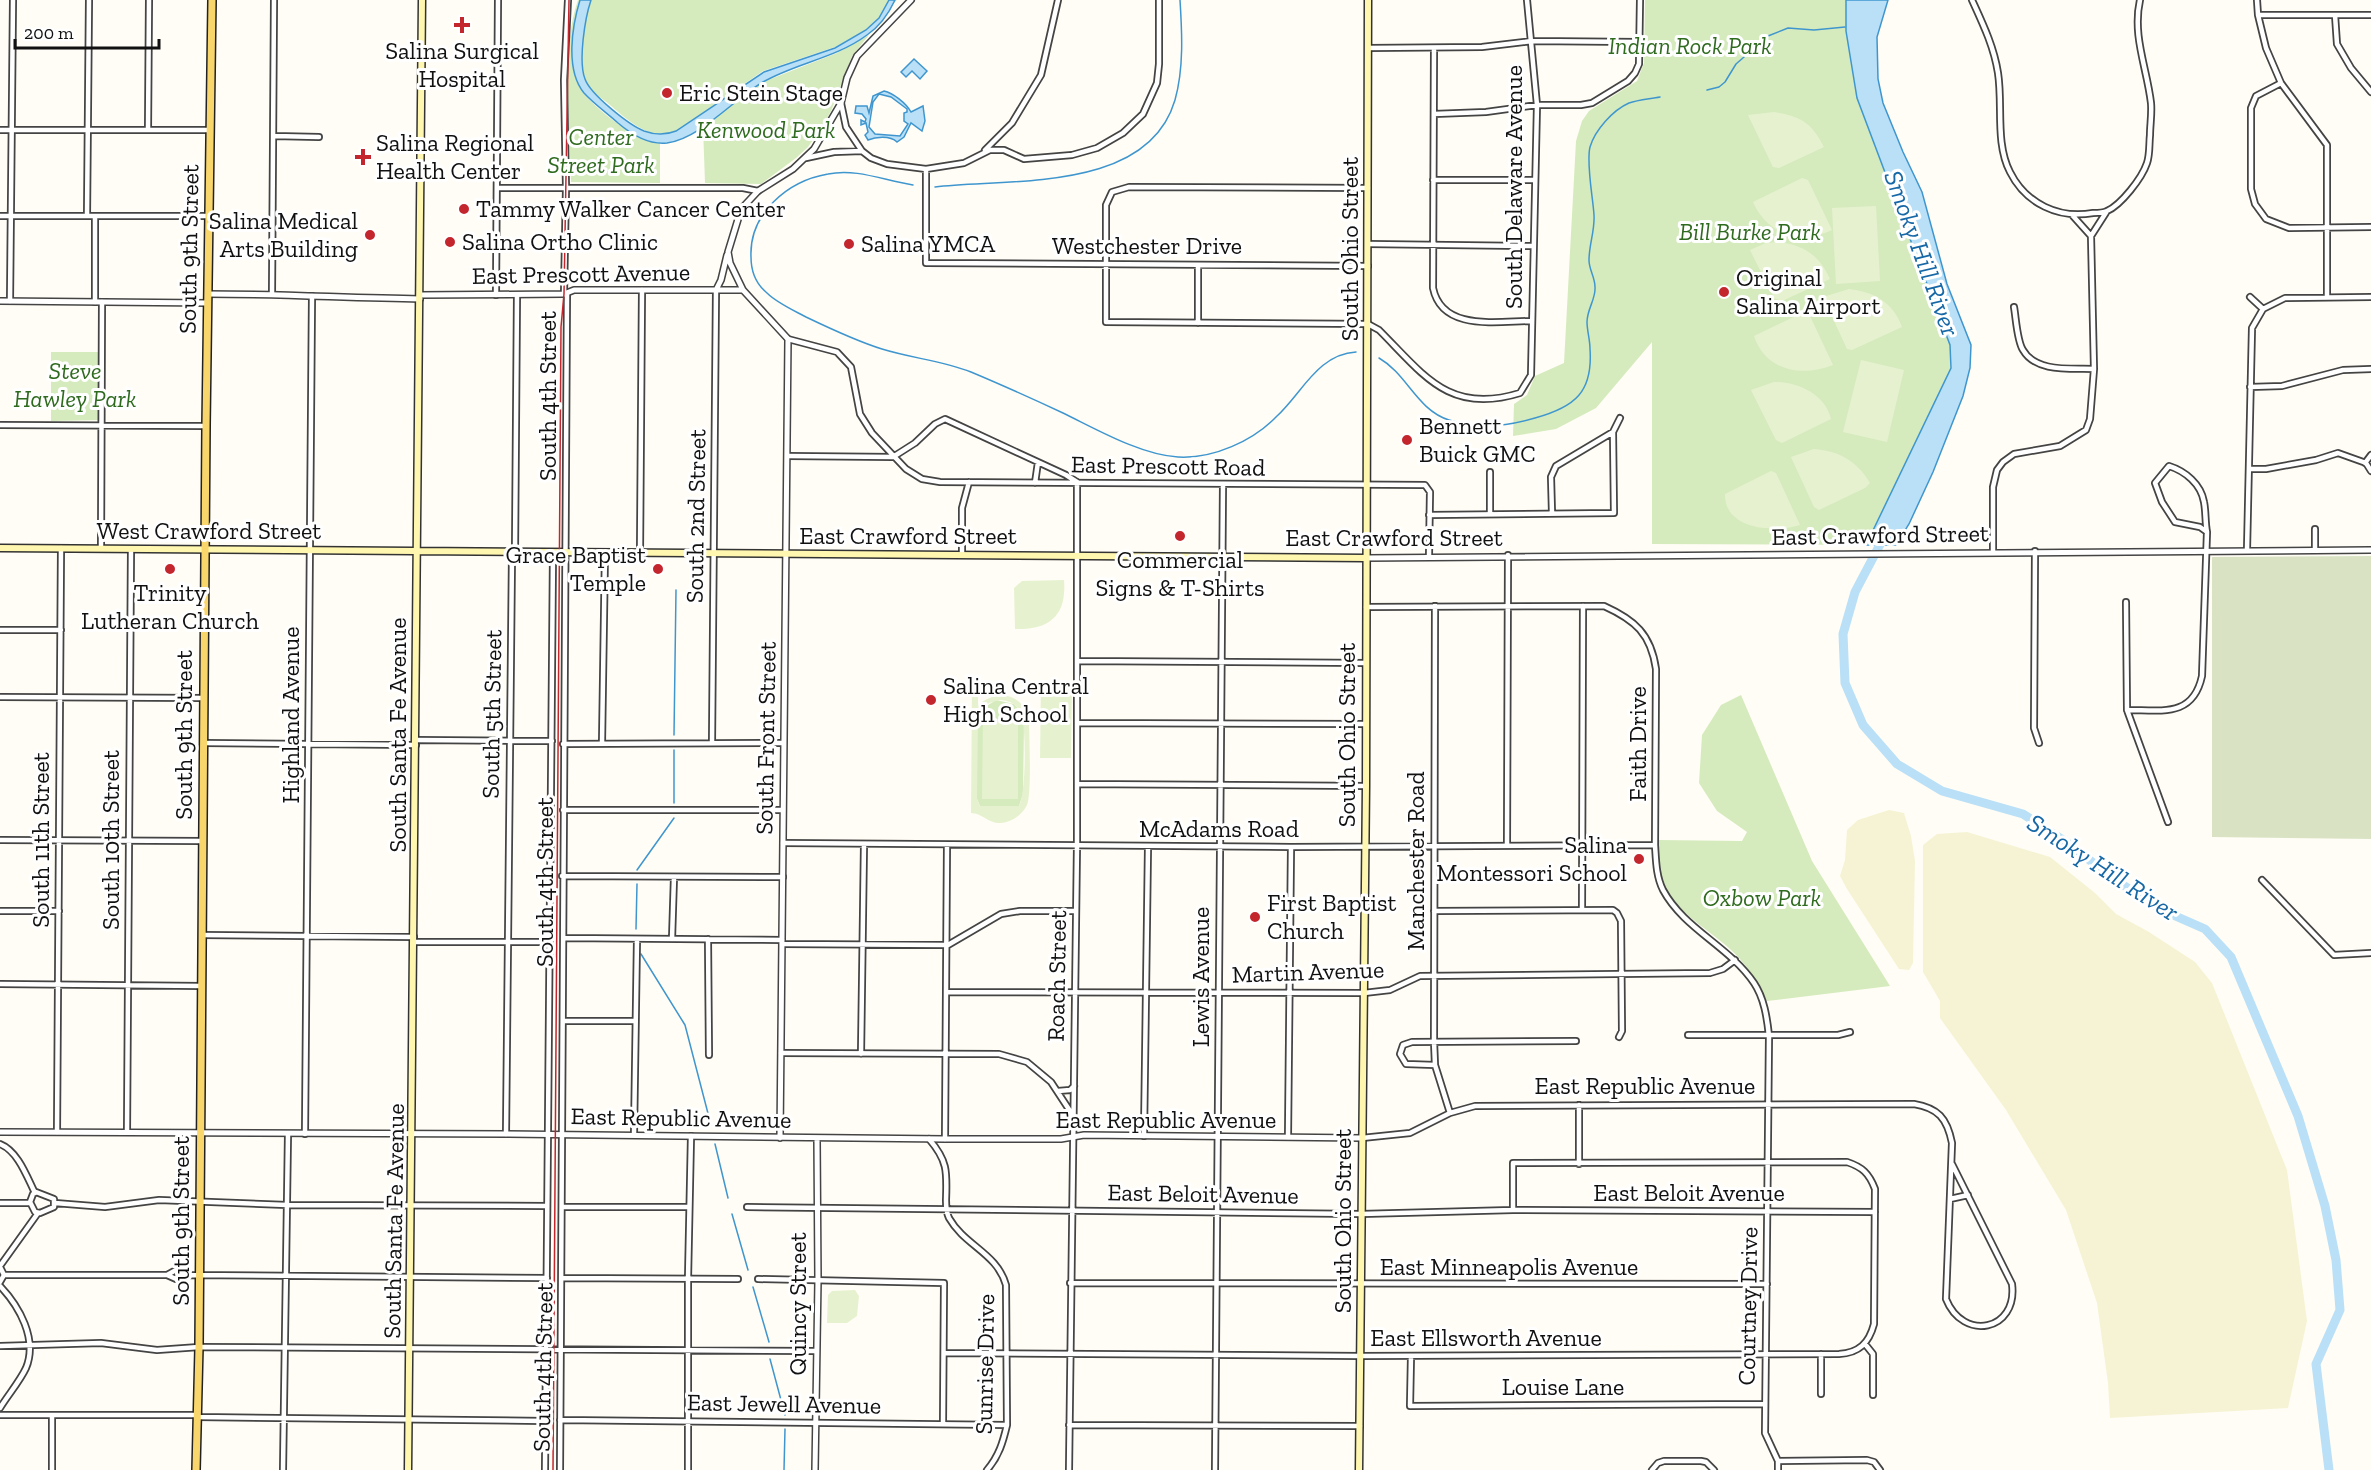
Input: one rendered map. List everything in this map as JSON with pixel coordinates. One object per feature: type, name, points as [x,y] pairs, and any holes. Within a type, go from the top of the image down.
[{"type":"main road","name":"South 9th Street","points":[[196,1470],[200,1275],[206,426],[212,0]]},
{"type":"main road","name":"South Santa Fe Avenue","points":[[408,1470],[411,1349],[422,0]]},
{"type":"main road","name":"South Ohio Street","points":[[1359,1470],[1365,847],[1368,0]]},
{"type":"main road","name":"West Crawford Street","points":[[0,548],[417,551]]},
{"type":"main road","name":"East Crawford Street","points":[[417,551],[1366,558]]},
{"type":"street","points":[[10,301],[13,0]]},
{"type":"street","points":[[87,216],[89,0]]},
{"type":"street","points":[[148,0],[148,130]]},
{"type":"street","points":[[272,294],[274,0]]},
{"type":"street","points":[[496,295],[498,0]]},
{"type":"street","name":"South 4th Street","points":[[560,1470],[565,938],[562,929],[566,188],[564,80],[568,0]]},
{"type":"street","points":[[716,290],[741,211],[758,191],[806,158],[822,139],[841,103],[847,78],[857,56],[911,0]]},
{"type":"street","points":[[983,153],[1024,106],[1041,75],[1058,0]]},
{"type":"street","points":[[841,103],[846,127],[862,151],[871,158],[887,164],[926,169],[964,163],[990,150],[1004,150],[1024,159],[1072,155],[1097,148],[1123,133],[1143,114],[1157,83],[1159,0]]},
{"type":"street","name":"South Delaware Avenue","points":[[1368,324],[1378,330],[1434,385],[1459,397],[1500,399],[1520,393],[1531,375],[1537,105],[1527,0]]},
{"type":"street","points":[[1434,114],[1486,112],[1537,105],[1592,103],[1628,81],[1635,73],[1639,64],[1640,0]]},
{"type":"street","points":[[1972,0],[1989,39],[1998,72],[2005,159],[2021,190],[2046,209],[2073,216],[2107,211]]},
{"type":"street","points":[[1993,551],[1993,487],[1997,470],[2014,454],[2060,446],[2086,430],[2090,419],[2094,369],[2091,236],[2107,211],[2137,183],[2149,152],[2151,105],[2136,25],[2140,0]]},
{"type":"street","points":[[2257,0],[2266,48],[2281,83],[2326,145],[2327,297]]},
{"type":"street","points":[[2258,15],[2371,15]]},
{"type":"street","points":[[2335,15],[2337,44],[2351,68],[2371,92]]},
{"type":"street","points":[[1368,48],[1482,48],[1532,41],[1638,42]]},
{"type":"street","points":[[1434,49],[1435,297],[1451,315],[1465,320],[1532,321]]},
{"type":"street","points":[[2281,83],[2256,96],[2251,108],[2251,189],[2255,204],[2266,219],[2289,228],[2371,227]]},
{"type":"street","points":[[0,130],[210,130]]},
{"type":"street","points":[[274,136],[319,137]]},
{"type":"street","points":[[997,139],[1004,150]]},
{"type":"street","points":[[806,158],[834,152],[862,151]]},
{"type":"street","name":"Westchester Drive","points":[[926,169],[926,263],[1368,266]]},
{"type":"street","points":[[1433,180],[1535,180]]},
{"type":"street","points":[[1368,189],[1129,187],[1112,192],[1106,205],[1106,322],[1368,324]]},
{"type":"street","points":[[497,188],[744,188],[758,191]]},
{"type":"street","points":[[0,216],[209,216]]},
{"type":"street","points":[[95,216],[95,302]]},
{"type":"street","points":[[2073,216],[2091,236]]},
{"type":"street","points":[[1368,244],[1533,246]]},
{"type":"street","points":[[728,252],[734,273],[743,290],[788,339]]},
{"type":"street","points":[[1198,265],[1198,323]]},
{"type":"street","name":"East Prescott Avenue","points":[[208,294],[420,297],[565,294],[574,290],[743,290]]},
{"type":"street","points":[[640,552],[642,290]]},
{"type":"street","name":"South 2nd Street","points":[[712,743],[716,290]]},
{"type":"street","name":"South 5th Street","points":[[506,1134],[517,295]]},
{"type":"street","name":"Highland Avenue","points":[[305,1134],[312,297]]},
{"type":"street","points":[[2250,297],[2263,309]]},
{"type":"street","points":[[2247,550],[2252,328],[2263,309],[2285,298],[2371,297]]},
{"type":"street","points":[[0,301],[208,303]]},
{"type":"street","points":[[101,548],[102,302]]},
{"type":"street","points":[[2014,307],[2022,349],[2032,360],[2044,366],[2094,369]]},
{"type":"street","name":"South Front Street","points":[[780,1138],[788,339]]},
{"type":"street","name":"East Prescott Road","points":[[788,339],[837,352],[851,367],[860,414],[872,433],[906,469],[922,479],[940,483],[1425,485],[1430,492],[1429,515]]},
{"type":"street","points":[[2250,387],[2282,386],[2343,370],[2371,369]]},
{"type":"street","points":[[1429,556],[1429,515],[1614,513],[1614,432],[1620,418]]},
{"type":"street","points":[[788,456],[893,457],[915,443],[935,424],[945,419],[1077,482]]},
{"type":"street","points":[[0,424],[206,426]]},
{"type":"street","points":[[1551,513],[1551,477],[1556,466],[1614,432]]},
{"type":"street","points":[[2249,469],[2266,469],[2337,453],[2365,463],[2371,471]]},
{"type":"street","points":[[2365,463],[2371,455]]},
{"type":"street","points":[[1035,483],[1038,462]]},
{"type":"street","points":[[2127,710],[2174,710],[2188,704],[2199,692],[2202,676],[2207,532],[2204,501],[2197,484],[2181,470],[2169,466],[2155,483],[2162,502],[2175,522],[2200,527],[2207,532]]},
{"type":"street","points":[[1490,472],[1490,514]]},
{"type":"street","name":"Roach Street","points":[[1069,1470],[1077,845],[1077,482]]},
{"type":"street","points":[[962,555],[962,508],[969,483]]},
{"type":"street","name":"Lewis Avenue","points":[[1215,1470],[1223,484]]},
{"type":"street","points":[[2315,529],[2315,550]]},
{"type":"street","name":"South 11th Street","points":[[57,1132],[61,548]]},
{"type":"street","name":"South 10th Street","points":[[127,1132],[131,549]]},
{"type":"street","name":"East Crawford Street","points":[[1366,558],[1993,551],[2371,550]]},
{"type":"street","points":[[2035,551],[2034,721],[2039,744]]},
{"type":"street","name":"South 4th Street","points":[[545,1470],[553,552]]},
{"type":"street","points":[[602,744],[605,552]]},
{"type":"street","points":[[1507,846],[1508,555]]},
{"type":"street","points":[[2126,602],[2127,710],[2168,822]]},
{"type":"street","name":"Manchester Road","points":[[1435,606],[1434,1041],[1435,1065],[1450,1113]]},
{"type":"street","points":[[1581,909],[1583,606]]},
{"type":"street","name":"Faith Drive","points":[[1366,607],[1604,606],[1625,615],[1647,636],[1656,669],[1656,867],[1663,889],[1681,914],[1735,960],[1755,984],[1766,1010],[1769,1036],[1769,1104]]},
{"type":"street","points":[[0,630],[61,630]]},
{"type":"street","points":[[1078,661],[1366,663]]},
{"type":"street","points":[[0,697],[204,698]]},
{"type":"street","points":[[1077,723],[1365,724]]},
{"type":"street","points":[[204,743],[552,741]]},
{"type":"street","points":[[563,744],[783,743]]},
{"type":"street","points":[[1077,784],[1365,786]]},
{"type":"street","points":[[562,810],[783,810]]},
{"type":"street","points":[[0,840],[203,841]]},
{"type":"street","name":"McAdams Road","points":[[783,843],[1148,847],[1655,845]]},
{"type":"street","points":[[861,1053],[864,844]]},
{"type":"street","points":[[945,1139],[947,845]]},
{"type":"street","points":[[1144,1136],[1148,847]]},
{"type":"street","points":[[1288,1137],[1291,847]]},
{"type":"street","points":[[562,876],[783,877]]},
{"type":"street","points":[[672,939],[674,877]]},
{"type":"street","points":[[2262,880],[2334,955],[2371,953]]},
{"type":"street","points":[[1434,911],[1609,909],[1617,913],[1621,921],[1622,1031],[1619,1037]]},
{"type":"street","points":[[0,911],[58,911]]},
{"type":"street","points":[[565,938],[948,945],[1001,914],[1020,911],[1076,912]]},
{"type":"street","points":[[202,935],[549,942]]},
{"type":"street","points":[[634,1135],[637,939]]},
{"type":"street","points":[[708,939],[709,1055]]},
{"type":"street","name":"Martin Avenue","points":[[947,992],[1364,993],[1390,990],[1420,976],[1710,973],[1722,969],[1735,960]]},
{"type":"street","points":[[0,984],[202,986]]},
{"type":"street","points":[[563,1021],[634,1022]]},
{"type":"street","points":[[1688,1035],[1838,1035],[1850,1032]]},
{"type":"street","points":[[1435,1065],[1410,1065],[1402,1060],[1400,1054],[1403,1046],[1407,1043],[1434,1041],[1576,1041]]},
{"type":"street","points":[[781,1053],[999,1054],[1027,1062],[1051,1082],[1072,1114]]},
{"type":"street","points":[[1057,1091],[1064,1092],[1074,1086]]},
{"type":"street","name":"Courtney Drive","points":[[1769,1104],[1765,1433],[1778,1461],[1778,1470]]},
{"type":"street","name":"East Republic Avenue","points":[[2,1132],[563,1134],[817,1139],[1061,1139],[1144,1136],[1362,1138],[1407,1134],[1450,1113],[1475,1106],[1914,1104],[1929,1107],[1942,1117],[1949,1129],[1952,1143],[1952,1164]]},
{"type":"street","points":[[1579,1105],[1579,1164]]},
{"type":"street","points":[[2,1132],[2,1145],[16,1158],[35,1193]]},
{"type":"street","points":[[283,1470],[288,1134]]},
{"type":"street","points":[[688,1470],[691,1136]]},
{"type":"street","name":"Quincy Street","points":[[815,1470],[818,1280],[817,1139]]},
{"type":"street","name":"Sunrise Drive","points":[[929,1139],[944,1157],[947,1215],[960,1234],[990,1257],[1003,1275],[1007,1292],[1006,1425],[1002,1444],[994,1462],[987,1470]]},
{"type":"street","points":[[1513,1210],[1513,1163],[1847,1162],[1861,1167],[1871,1178],[1875,1189],[1874,1324],[1865,1344],[1873,1354],[1873,1395]]},
{"type":"street","points":[[1952,1164],[2012,1284],[2014,1295],[2011,1307],[2003,1317],[1988,1325],[1969,1325],[1959,1320],[1950,1310],[1946,1299],[1952,1164]]},
{"type":"street","points":[[35,1193],[48,1195],[55,1203],[105,1206],[159,1200],[287,1205],[547,1206]]},
{"type":"street","points":[[35,1193],[30,1203],[32,1209],[38,1213]]},
{"type":"street","points":[[1950,1199],[1968,1195]]},
{"type":"street","points":[[0,1203],[30,1203]]},
{"type":"street","points":[[0,1408],[27,1366],[29,1343],[22,1315],[0,1284],[4,1275],[0,1266],[38,1213],[50,1209],[55,1203]]},
{"type":"street","points":[[562,1207],[689,1207]]},
{"type":"street","name":"East Beloit Avenue","points":[[747,1207],[1361,1214],[1513,1210],[1875,1212]]},
{"type":"street","points":[[166,1275],[176,1270],[186,1275]]},
{"type":"street","points":[[4,1275],[166,1275],[176,1279],[186,1275],[547,1278]]},
{"type":"street","points":[[562,1278],[738,1279]]},
{"type":"street","points":[[758,1279],[944,1283],[943,1424]]},
{"type":"street","name":"East Minneapolis Avenue","points":[[1071,1283],[1767,1284]]},
{"type":"street","points":[[0,1346],[29,1343],[101,1343],[157,1350],[199,1347],[816,1351]]},
{"type":"street","name":"East Ellsworth Avenue","points":[[945,1353],[1360,1356],[1821,1354],[1849,1353],[1865,1344]]},
{"type":"street","points":[[1821,1354],[1821,1394]]},
{"type":"street","name":"Louise Lane","points":[[1411,1356],[1410,1406],[1765,1404]]},
{"type":"street","points":[[0,1415],[545,1421]]},
{"type":"street","points":[[52,1416],[52,1470]]},
{"type":"street","name":"East Jewell Avenue","points":[[560,1420],[1006,1425]]},
{"type":"street","points":[[1069,1425],[1360,1426]]},
{"type":"street","points":[[1778,1461],[1867,1460],[1874,1462],[1880,1470]]},
{"type":"street","points":[[1652,1470],[1658,1463],[1664,1461],[1701,1461],[1706,1462],[1714,1470]]},
{"type":"shaded area","points":[[1889,810],[1904,813],[1915,861],[1913,963],[1909,970],[1899,969],[1840,876],[1845,860],[1847,830],[1858,820]]},
{"type":"shaded area","points":[[1967,832],[2050,857],[2095,893],[2116,914],[2195,962],[2212,983],[2287,1170],[2307,1321],[2288,1408],[2110,1418],[2108,1383],[2097,1303],[2066,1210],[2006,1110],[1940,1018],[1940,1001],[1923,972],[1923,845],[1937,834]]},
{"type":"green space","name":"Center Street Park","points":[[578,0],[897,0],[866,30],[835,47],[763,71],[676,131],[657,133],[640,128],[593,91],[574,68],[581,90],[596,106],[629,131],[660,143],[660,183],[571,182],[568,65],[573,19]]},
{"type":"green space","name":"Bill Burke Park","points":[[1645,0],[1846,0],[1846,31],[1857,98],[1950,345],[1951,368],[1866,545],[1652,544],[1652,342],[1596,408],[1556,429],[1513,436],[1514,404],[1527,395],[1535,376],[1564,363],[1576,141],[1582,121],[1589,111],[1637,81],[1644,63]]},
{"type":"green space","name":"Kenwood Park","points":[[869,35],[852,56],[831,111],[822,127],[808,147],[796,158],[761,184],[705,183],[703,126],[763,82],[837,53]]},
{"type":"green space","points":[[1774,112],[1805,122],[1815,132],[1824,147],[1779,168],[1773,167],[1748,115]]},
{"type":"green space","points":[[1802,178],[1808,180],[1832,230],[1808,236],[1786,234],[1767,222],[1759,213],[1753,202]]},
{"type":"green space","points":[[1876,206],[1880,281],[1836,284],[1832,208]]},
{"type":"green space","points":[[1778,242],[1796,246],[1810,253],[1821,264],[1830,279],[1782,301],[1774,298],[1750,250],[1766,243]]},
{"type":"green space","points":[[1849,289],[1867,293],[1882,300],[1893,311],[1902,327],[1852,350],[1847,349],[1823,297]]},
{"type":"green space","points":[[1804,312],[1809,314],[1833,365],[1810,371],[1798,371],[1776,364],[1760,348],[1754,336]]},
{"type":"green space","name":"Steve Hawley Park","points":[[51,352],[99,352],[99,420],[51,421]]},
{"type":"green space","points":[[1861,360],[1904,370],[1887,442],[1843,432]]},
{"type":"green space","points":[[1774,382],[1792,384],[1817,396],[1828,410],[1831,419],[1782,443],[1776,440],[1751,390]]},
{"type":"green space","points":[[1814,449],[1846,458],[1865,475],[1870,483],[1865,488],[1819,510],[1814,507],[1791,457]]},
{"type":"green space","points":[[1771,471],[1776,473],[1800,525],[1778,529],[1753,526],[1742,522],[1727,506],[1725,494]]},
{"type":"green space","points":[[2371,556],[2371,839],[2212,837],[2212,557]]},
{"type":"green space","points":[[1064,580],[1062,603],[1059,612],[1053,618],[1037,627],[1015,629],[1014,588],[1022,581]]},
{"type":"green space","points":[[972,678],[978,678],[978,705],[992,697],[1007,696],[1020,702],[1029,717],[1029,798],[1025,809],[1013,820],[997,823],[971,813]],"holes":[[[1000,700],[1016,706],[1022,718],[1025,758],[1021,799],[1019,806],[980,806],[977,799],[978,715],[989,703]]]},
{"type":"green space","points":[[1041,681],[1072,681],[1071,758],[1040,758]]},
{"type":"green space","name":"Oxbow Park","points":[[1741,695],[1812,861],[1890,986],[1767,1001],[1739,958],[1680,908],[1665,886],[1660,869],[1658,840],[1742,841],[1747,832],[1717,811],[1699,783],[1702,735],[1721,705]]},
{"type":"green space","points":[[996,700],[1014,704],[1020,710],[1024,724],[1023,794],[1019,806],[980,806],[977,799],[977,720],[982,709]]},
{"type":"green space","points":[[983,719],[1018,719],[1018,799],[982,799]]},
{"type":"green space","points":[[855,1290],[859,1296],[857,1316],[847,1323],[827,1323],[828,1295],[832,1291]]},
{"type":"water","points":[[580,0],[591,0],[582,51],[583,71],[588,85],[594,93],[629,122],[644,131],[660,134],[676,131],[764,72],[835,48],[866,30],[879,18],[889,0],[895,0],[880,24],[855,43],[776,75],[752,89],[692,134],[680,140],[660,143],[647,141],[629,131],[592,101],[578,83],[574,72],[572,48]]},
{"type":"water","points":[[1846,0],[1888,0],[1877,37],[1878,79],[1883,103],[1922,192],[1947,284],[1971,345],[1970,368],[1963,396],[1933,472],[1909,524],[1896,545],[1866,545],[1951,368],[1950,345],[1857,98],[1846,31]]},
{"type":"water","points":[[914,59],[927,71],[920,79],[912,71],[906,77],[901,72]]},
{"type":"water","points":[[884,91],[888,92],[903,102],[911,112],[923,106],[925,121],[922,131],[911,123],[904,137],[897,142],[878,137],[868,140],[865,135],[868,132],[866,123],[861,125],[861,120],[865,122],[866,119],[862,114],[855,113],[856,106],[867,106],[869,113],[873,96]],"holes":[[[879,94],[891,97],[907,109],[904,113],[904,121],[908,124],[900,136],[875,134],[869,127],[873,102]]]},
{"type":"waterway","points":[[935,187],[1037,180],[1073,175],[1107,166],[1137,152],[1160,130],[1175,100],[1181,63],[1180,0]]},
{"type":"waterway","points":[[1707,90],[1719,87],[1725,82],[1736,64],[1768,36],[1788,28],[1814,30],[1845,27]]},
{"type":"waterway","points":[[1379,358],[1397,373],[1428,408],[1449,420],[1470,425],[1503,425],[1525,421],[1561,409],[1579,396],[1588,376],[1590,364],[1587,322],[1595,291],[1589,260],[1594,221],[1589,171],[1590,147],[1600,127],[1617,110],[1629,103],[1660,97]]},
{"type":"waterway","points":[[913,185],[850,173],[828,174],[798,184],[773,202],[756,227],[751,257],[757,281],[771,297],[780,303],[853,339],[882,349],[971,372],[1119,440],[1149,452],[1178,457],[1205,455],[1232,447],[1256,433],[1286,407],[1321,367],[1343,354],[1356,352]]},
{"type":"waterway","name":"Smoky Hill River","points":[[1885,535],[1855,592],[1843,634],[1845,683],[1863,725],[1897,764],[1942,791],[2023,814],[2069,844],[2115,880],[2164,911],[2205,929],[2231,957],[2298,1116],[2325,1206],[2336,1260],[2340,1310],[2316,1364],[2329,1470]]},
{"type":"waterway","points":[[674,735],[676,590]]},
{"type":"waterway","points":[[674,750],[674,803]]},
{"type":"waterway","points":[[637,870],[674,818]]},
{"type":"waterway","points":[[636,929],[637,884]]},
{"type":"waterway","points":[[641,954],[685,1025],[711,1125]]},
{"type":"waterway","points":[[715,1144],[728,1198]]},
{"type":"waterway","points":[[732,1214],[748,1270]]},
{"type":"waterway","points":[[753,1287],[769,1342]]},
{"type":"waterway","points":[[770,1359],[785,1415]]},
{"type":"waterway","points":[[784,1470],[785,1429]]},
{"type":"railway","points":[[553,1470],[561,327],[564,294],[569,0]]},
{"type":"place","name":"Salina Surgical Hospital","points":[[462,25]]},
{"type":"place","name":"Eric Stein Stage","points":[[667,93]]},
{"type":"place","name":"Salina Regional Health Center","points":[[363,157]]},
{"type":"place","name":"Tammy Walker Cancer Center","points":[[464,209]]},
{"type":"place","name":"Salina Medical Arts Building","points":[[370,235]]},
{"type":"place","name":"Salina Ortho Clinic","points":[[450,242]]},
{"type":"place","name":"Salina YMCA","points":[[849,244]]},
{"type":"place","name":"Original Salina Airport","points":[[1724,292]]},
{"type":"place","name":"Bennett Buick GMC","points":[[1407,440]]},
{"type":"place","name":"Commercial Signs & T-Shirts","points":[[1180,536]]},
{"type":"place","name":"Trinity Lutheran Church","points":[[170,569]]},
{"type":"place","name":"Grace Baptist Temple","points":[[658,569]]},
{"type":"place","name":"Salina Central High School","points":[[931,700]]},
{"type":"place","name":"Salina Montessori School","points":[[1639,859]]},
{"type":"place","name":"First Baptist Church","points":[[1255,917]]},
{"type":"park label","name":"Indian Rock Park","points":[[1690,46]]}]
